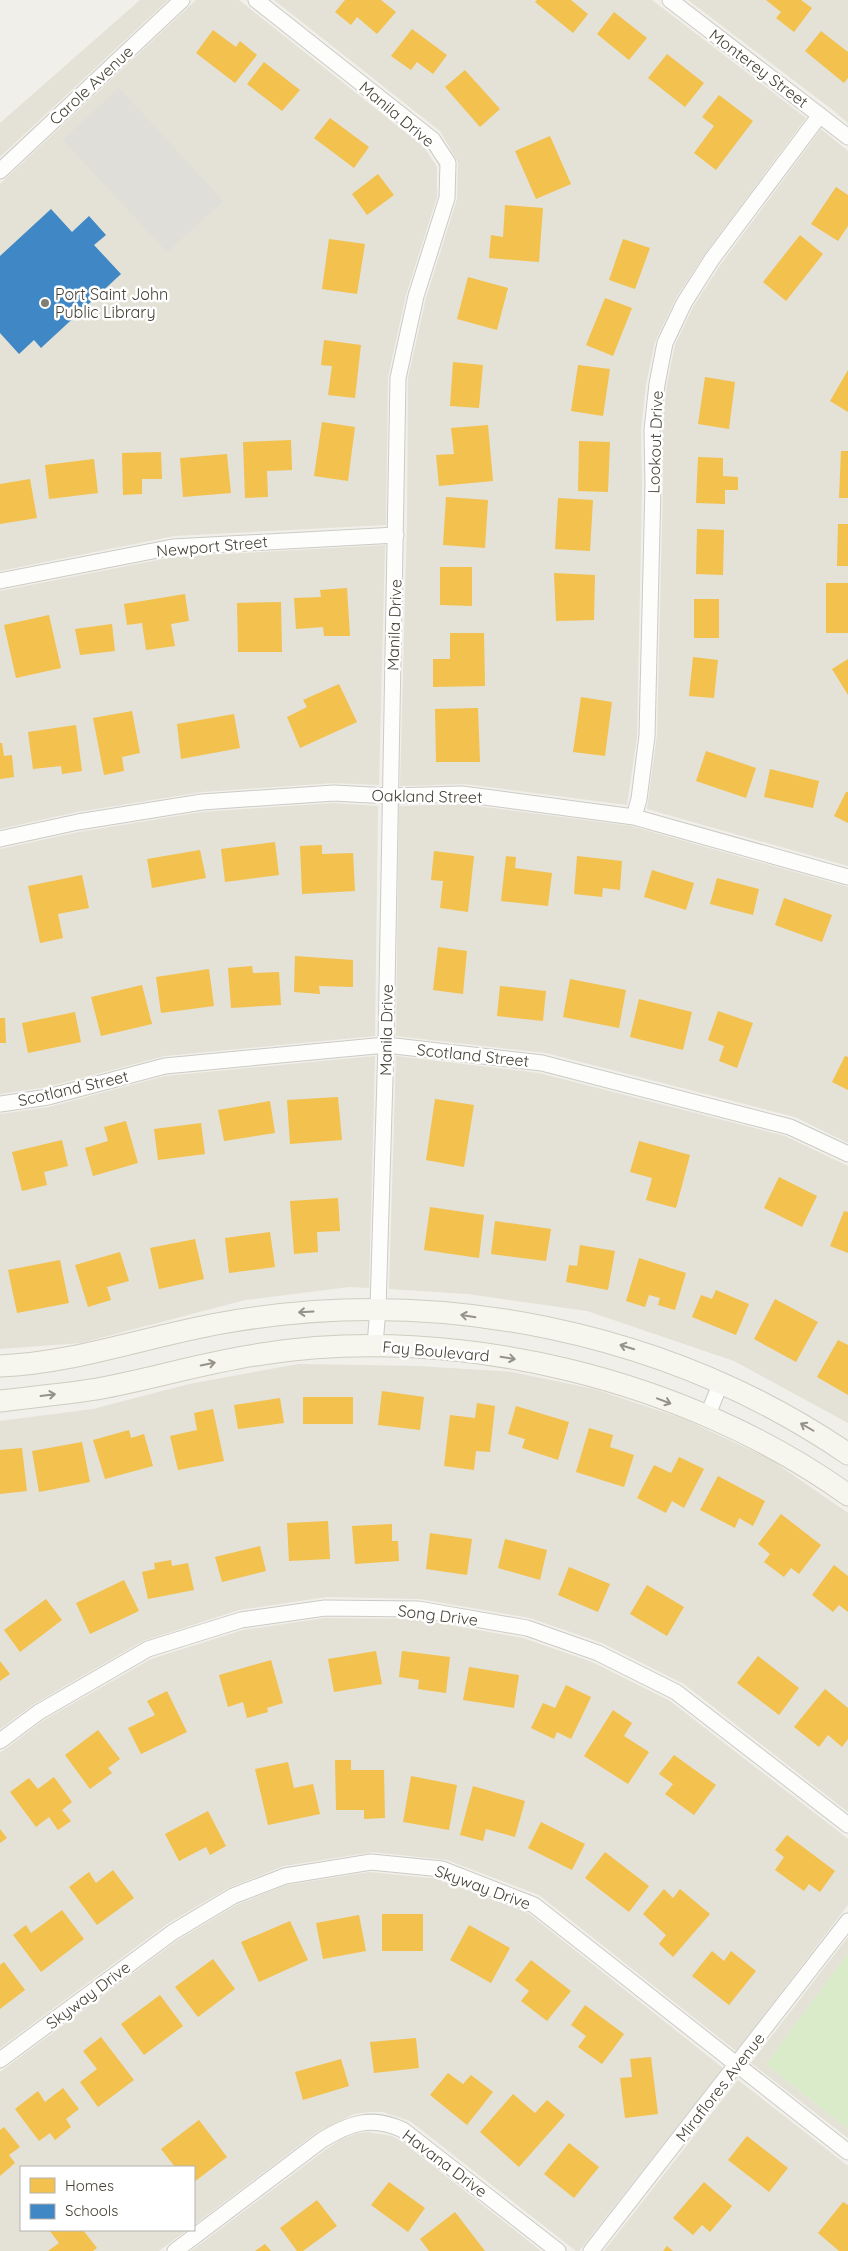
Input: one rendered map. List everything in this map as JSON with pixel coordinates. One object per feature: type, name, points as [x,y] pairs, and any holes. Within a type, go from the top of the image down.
[{"type":"main road","points":[[0,1366],[25,1365],[124,1346],[221,1323],[294,1313],[378,1308],[460,1314],[533,1326],[628,1347],[721,1382],[810,1428],[848,1454]]},
{"type":"main road","name":"Fay Boulevard","points":[[0,1401],[97,1389],[263,1354],[336,1346],[438,1348],[509,1358],[576,1371],[642,1392],[707,1417],[769,1446],[848,1495]]},
{"type":"street","name":"Carole Avenue","points":[[0,171],[182,0]]},
{"type":"street","name":"Manila Drive","points":[[256,0],[433,140],[448,163],[447,198],[416,296],[398,378],[386,1045],[378,1308],[375,1346]]},
{"type":"street","name":"Monterey Street","points":[[670,0],[848,137]]},
{"type":"street","name":"Lookout Drive","points":[[634,817],[642,780],[647,736],[653,485],[652,430],[657,384],[665,343],[684,303],[712,259],[820,115]]},
{"type":"street","name":"Newport Street","points":[[0,581],[173,547],[396,535]]},
{"type":"street","name":"Oakland Street","points":[[0,839],[78,822],[202,802],[334,793],[389,796],[462,794],[634,817],[848,877]]},
{"type":"street","name":"Scotland Street","points":[[0,1104],[48,1097],[165,1066],[386,1045],[542,1062],[790,1126],[848,1154]]},
{"type":"street","points":[[707,1417],[721,1382]]},
{"type":"street","name":"Song Drive","points":[[0,1741],[39,1712],[148,1649],[242,1620],[325,1608],[418,1609],[527,1628],[606,1657],[676,1692],[848,1825]]},
{"type":"street","name":"Skyway Drive","points":[[0,2060],[173,1932],[233,1896],[285,1876],[371,1862],[442,1869],[534,1904],[848,2152]]},
{"type":"street","name":"Miraflores Avenue","points":[[591,2251],[737,2066],[848,1921]]},
{"type":"street","name":"Havana Drive","points":[[175,2251],[322,2140],[347,2127],[368,2122],[381,2123],[403,2130],[558,2251]]},
{"type":"shaded area","points":[[140,0],[168,0],[0,157],[0,123]]},
{"type":"shaded area","points":[[196,0],[239,0],[424,147],[437,167],[437,197],[406,295],[388,377],[386,525],[174,536],[0,571],[0,184]]},
{"type":"shaded area","points":[[274,0],[652,0],[806,118],[704,255],[676,298],[655,342],[646,384],[641,430],[642,486],[637,737],[627,805],[465,784],[400,786],[407,524],[408,378],[426,298],[457,199],[458,162],[440,131]]},
{"type":"shaded area","points":[[688,0],[848,0],[848,123],[834,111]]},
{"type":"shaded area","points":[[119,88],[223,201],[167,252],[63,140]]},
{"type":"shaded area","points":[[821,129],[848,151],[848,866],[647,809],[657,735],[663,484],[662,429],[667,384],[675,345],[693,307],[721,264]]},
{"type":"shaded area","points":[[385,545],[379,785],[334,783],[202,792],[77,812],[0,829],[0,591],[173,557]]},
{"type":"shaded area","points":[[333,803],[378,806],[375,1036],[165,1056],[47,1087],[0,1094],[0,849],[79,832],[202,812]]},
{"type":"shaded area","points":[[461,804],[631,826],[848,887],[848,1143],[795,1117],[546,1053],[396,1036],[399,806]]},
{"type":"shaded area","points":[[375,1056],[369,1288],[349,1287],[245,1300],[81,1343],[0,1349],[0,1114],[49,1107],[165,1076]]},
{"type":"shaded area","points":[[396,1056],[539,1073],[785,1136],[848,1166],[848,1423],[734,1361],[587,1311],[468,1294],[389,1289]]},
{"type":"shaded area","points":[[298,1364],[418,1366],[512,1372],[594,1389],[684,1419],[770,1459],[848,1513],[848,1812],[684,1684],[602,1643],[530,1618],[420,1599],[327,1597],[239,1610],[143,1641],[34,1704],[0,1729],[0,1421],[93,1409],[189,1384]]},
{"type":"shaded area","points":[[325,1618],[416,1619],[523,1638],[592,1662],[670,1701],[848,1839],[848,1905],[736,2051],[539,1895],[447,1860],[373,1852],[284,1866],[228,1888],[167,1924],[0,2048],[0,1753],[44,1720],[151,1659],[243,1630]]},
{"type":"shaded area","points":[[370,1872],[439,1879],[528,1913],[723,2068],[579,2251],[576,2251],[410,2121],[383,2112],[369,2112],[354,2114],[317,2132],[195,2224],[195,2166],[20,2166],[20,2231],[186,2231],[159,2251],[0,2251],[0,2072],[178,1940],[236,1905],[286,1885]]},
{"type":"shaded area","points":[[848,1937],[848,1953],[766,2064],[848,2129],[848,2138],[751,2063]]},
{"type":"shaded area","points":[[738,2080],[848,2166],[848,2251],[604,2251]]},
{"type":"shaded area","points":[[368,2132],[392,2136],[404,2143],[541,2251],[191,2251],[328,2148],[340,2140],[358,2133]]},
{"type":"green space","points":[[848,1953],[848,2129],[766,2064]]},
{"type":"building: Homes","points":[[345,0],[381,0],[396,12],[377,34],[357,17],[351,25],[335,12]]},
{"type":"building: Homes","points":[[537,0],[571,0],[588,14],[573,33],[535,2]]},
{"type":"building: Homes","points":[[766,0],[801,0],[812,8],[794,32],[776,18],[781,12]]},
{"type":"building: Homes","points":[[614,12],[647,38],[629,60],[597,34]]},
{"type":"building: Homes","points":[[412,29],[447,55],[433,74],[417,62],[411,70],[391,56]]},
{"type":"building: Homes","points":[[213,30],[236,47],[240,41],[257,55],[235,83],[196,53]]},
{"type":"building: Homes","points":[[821,31],[848,52],[848,78],[844,83],[805,51]]},
{"type":"building: Homes","points":[[667,54],[704,83],[685,107],[648,78]]},
{"type":"building: Homes","points":[[264,62],[300,90],[282,111],[247,84]]},
{"type":"building: Homes","points":[[465,70],[500,109],[480,127],[445,87]]},
{"type":"building: Homes","points":[[719,95],[753,121],[716,170],[694,153],[714,126],[702,117]]},
{"type":"building: Homes","points":[[330,118],[369,147],[354,168],[314,138]]},
{"type":"building: Homes","points":[[550,136],[571,184],[536,199],[515,151]]},
{"type":"building: Homes","points":[[378,174],[394,195],[367,215],[352,194]]},
{"type":"building: Homes","points":[[836,187],[848,195],[848,226],[838,241],[811,224]]},
{"type":"building: Homes","points":[[505,205],[543,208],[539,262],[489,258],[491,235],[503,237]]},
{"type":"building: Homes","points":[[800,235],[823,254],[786,301],[763,282]]},
{"type":"building: Homes","points":[[329,239],[365,244],[357,294],[322,289]]},
{"type":"building: Homes","points":[[623,239],[650,248],[635,289],[609,280]]},
{"type":"building: Homes","points":[[468,277],[508,288],[497,330],[457,319]]},
{"type":"building: Homes","points":[[605,298],[632,308],[613,356],[586,345]]},
{"type":"building: Homes","points":[[324,340],[361,345],[355,398],[328,395],[332,366],[321,365]]},
{"type":"building: Homes","points":[[453,362],[483,365],[479,408],[450,406]]},
{"type":"building: Homes","points":[[578,365],[610,369],[603,416],[571,411]]},
{"type":"building: Homes","points":[[848,370],[848,412],[830,401]]},
{"type":"building: Homes","points":[[705,377],[735,382],[729,429],[698,424]]},
{"type":"building: Homes","points":[[322,422],[355,427],[348,481],[314,476]]},
{"type":"building: Homes","points":[[488,425],[493,481],[439,486],[436,455],[454,454],[451,428]]},
{"type":"building: Homes","points":[[291,440],[292,470],[267,471],[268,497],[245,498],[243,442]]},
{"type":"building: Homes","points":[[579,441],[610,442],[608,492],[578,491]]},
{"type":"building: Homes","points":[[841,451],[848,451],[848,498],[839,498]]},
{"type":"building: Homes","points":[[161,452],[162,479],[142,479],[142,494],[123,495],[122,453]]},
{"type":"building: Homes","points":[[227,454],[231,493],[183,497],[180,458]]},
{"type":"building: Homes","points":[[698,457],[723,458],[723,476],[738,477],[738,490],[725,490],[725,504],[696,503]]},
{"type":"building: Homes","points":[[94,459],[98,493],[49,499],[45,465]]},
{"type":"building: Homes","points":[[30,479],[37,518],[0,524],[0,484]]},
{"type":"building: Homes","points":[[446,497],[488,500],[485,548],[443,545]]},
{"type":"building: Homes","points":[[558,498],[593,500],[590,551],[555,549]]},
{"type":"building: Homes","points":[[838,524],[848,524],[848,566],[837,566]]},
{"type":"building: Homes","points":[[697,529],[724,530],[723,575],[696,574]]},
{"type":"building: Homes","points":[[440,567],[472,567],[472,606],[440,605]]},
{"type":"building: Homes","points":[[554,573],[595,575],[594,620],[556,621]]},
{"type":"building: Homes","points":[[826,583],[848,583],[848,633],[826,633]]},
{"type":"building: Homes","points":[[347,588],[350,636],[324,636],[323,627],[296,629],[294,598],[321,597],[320,590]]},
{"type":"building: Homes","points":[[185,594],[189,621],[171,624],[175,646],[146,650],[142,623],[127,625],[124,604]]},
{"type":"building: Homes","points":[[694,599],[719,599],[719,638],[694,638]]},
{"type":"building: Homes","points":[[281,602],[282,652],[238,652],[237,603]]},
{"type":"building: Homes","points":[[49,615],[61,668],[16,678],[4,625]]},
{"type":"building: Homes","points":[[112,624],[115,651],[80,655],[75,629]]},
{"type":"building: Homes","points":[[450,633],[484,633],[485,686],[433,687],[433,659],[450,659]]},
{"type":"building: Homes","points":[[693,657],[718,660],[714,698],[689,696]]},
{"type":"building: Homes","points":[[848,659],[848,695],[832,669]]},
{"type":"building: Homes","points":[[339,684],[357,722],[300,748],[287,717],[307,707],[303,700]]},
{"type":"building: Homes","points":[[581,697],[612,702],[605,756],[573,752]]},
{"type":"building: Homes","points":[[478,708],[480,762],[436,762],[435,709]]},
{"type":"building: Homes","points":[[132,711],[140,753],[122,757],[124,771],[104,775],[93,718]]},
{"type":"building: Homes","points":[[234,714],[240,748],[181,759],[177,724]]},
{"type":"building: Homes","points":[[76,725],[82,771],[62,774],[61,766],[33,769],[28,732]]},
{"type":"building: Homes","points":[[0,743],[2,743],[4,756],[12,755],[14,777],[0,779]]},
{"type":"building: Homes","points":[[706,751],[756,768],[746,798],[696,781]]},
{"type":"building: Homes","points":[[770,769],[819,781],[813,808],[764,797]]},
{"type":"building: Homes","points":[[846,792],[848,792],[848,823],[834,816]]},
{"type":"building: Homes","points":[[275,842],[279,875],[225,882],[221,849]]},
{"type":"building: Homes","points":[[322,845],[322,854],[353,853],[355,891],[302,894],[300,846]]},
{"type":"building: Homes","points":[[200,850],[206,878],[152,888],[147,859]]},
{"type":"building: Homes","points":[[434,851],[474,856],[468,912],[440,908],[443,881],[431,880]]},
{"type":"building: Homes","points":[[506,856],[516,857],[515,868],[552,873],[548,906],[501,901]]},
{"type":"building: Homes","points":[[577,856],[622,861],[620,890],[603,888],[602,897],[574,894]]},
{"type":"building: Homes","points":[[652,870],[694,883],[686,910],[644,897]]},
{"type":"building: Homes","points":[[82,875],[89,908],[58,914],[63,938],[40,943],[28,886]]},
{"type":"building: Homes","points":[[717,878],[759,889],[753,915],[710,904]]},
{"type":"building: Homes","points":[[784,898],[832,915],[822,942],[775,925]]},
{"type":"building: Homes","points":[[438,947],[467,951],[463,994],[433,990]]},
{"type":"building: Homes","points":[[295,956],[353,960],[353,987],[319,986],[320,994],[294,992]]},
{"type":"building: Homes","points":[[252,966],[253,973],[279,972],[281,1005],[231,1008],[228,968]]},
{"type":"building: Homes","points":[[209,969],[214,1006],[161,1013],[156,977]]},
{"type":"building: Homes","points":[[570,979],[626,990],[619,1028],[563,1017]]},
{"type":"building: Homes","points":[[142,985],[152,1024],[101,1036],[91,997]]},
{"type":"building: Homes","points":[[500,986],[546,991],[543,1021],[497,1016]]},
{"type":"building: Homes","points":[[639,999],[692,1012],[683,1050],[630,1037]]},
{"type":"building: Homes","points":[[718,1011],[753,1023],[737,1068],[719,1061],[724,1046],[708,1040]]},
{"type":"building: Homes","points":[[75,1012],[81,1042],[28,1053],[22,1023]]},
{"type":"building: Homes","points":[[0,1018],[5,1018],[6,1043],[0,1043]]},
{"type":"building: Homes","points":[[845,1056],[848,1057],[848,1090],[832,1082]]},
{"type":"building: Homes","points":[[338,1097],[342,1140],[290,1144],[287,1100]]},
{"type":"building: Homes","points":[[435,1099],[474,1105],[464,1167],[426,1160]]},
{"type":"building: Homes","points":[[270,1101],[275,1133],[224,1141],[218,1110]]},
{"type":"building: Homes","points":[[126,1121],[138,1163],[93,1176],[85,1148],[108,1141],[104,1127]]},
{"type":"building: Homes","points":[[201,1123],[205,1154],[158,1160],[154,1129]]},
{"type":"building: Homes","points":[[62,1140],[68,1166],[44,1172],[47,1185],[22,1191],[12,1152]]},
{"type":"building: Homes","points":[[639,1141],[690,1155],[676,1208],[646,1200],[652,1178],[630,1172]]},
{"type":"building: Homes","points":[[779,1177],[817,1196],[802,1227],[764,1208]]},
{"type":"building: Homes","points":[[338,1198],[340,1231],[317,1232],[318,1252],[294,1254],[290,1201]]},
{"type":"building: Homes","points":[[430,1207],[484,1215],[479,1258],[424,1250]]},
{"type":"building: Homes","points":[[844,1211],[848,1212],[848,1253],[830,1246]]},
{"type":"building: Homes","points":[[495,1221],[551,1229],[546,1261],[491,1254]]},
{"type":"building: Homes","points":[[270,1232],[275,1267],[229,1273],[225,1238]]},
{"type":"building: Homes","points":[[195,1239],[204,1279],[159,1289],[150,1248]]},
{"type":"building: Homes","points":[[580,1245],[615,1251],[608,1290],[566,1282],[569,1265],[577,1266]]},
{"type":"building: Homes","points":[[120,1252],[129,1281],[107,1287],[111,1300],[88,1307],[75,1265]]},
{"type":"building: Homes","points":[[639,1258],[686,1273],[675,1310],[658,1305],[660,1298],[649,1295],[645,1307],[626,1301]]},
{"type":"building: Homes","points":[[60,1260],[69,1303],[17,1313],[8,1270]]},
{"type":"building: Homes","points":[[716,1290],[749,1304],[736,1335],[692,1317],[701,1295],[712,1299]]},
{"type":"building: Homes","points":[[775,1299],[818,1322],[796,1362],[754,1339]]},
{"type":"building: Homes","points":[[838,1340],[848,1345],[848,1395],[817,1377]]},
{"type":"building: Homes","points":[[382,1391],[424,1397],[420,1430],[378,1425]]},
{"type":"building: Homes","points":[[303,1397],[353,1397],[353,1424],[303,1424]]},
{"type":"building: Homes","points":[[280,1398],[284,1423],[238,1429],[234,1405]]},
{"type":"building: Homes","points":[[477,1403],[495,1406],[490,1452],[476,1451],[474,1470],[444,1466],[450,1415],[475,1418]]},
{"type":"building: Homes","points":[[516,1406],[569,1422],[558,1460],[522,1448],[525,1439],[508,1434]]},
{"type":"building: Homes","points":[[213,1409],[224,1461],[178,1470],[170,1436],[197,1430],[194,1413]]},
{"type":"building: Homes","points":[[589,1428],[613,1435],[610,1447],[634,1455],[624,1487],[576,1472]]},
{"type":"building: Homes","points":[[129,1430],[131,1438],[144,1434],[153,1466],[105,1479],[93,1440]]},
{"type":"building: Homes","points":[[82,1442],[90,1482],[39,1492],[32,1451]]},
{"type":"building: Homes","points":[[22,1448],[27,1491],[0,1494],[0,1450]]},
{"type":"building: Homes","points":[[679,1457],[704,1469],[684,1508],[672,1501],[666,1513],[637,1498],[654,1465],[671,1473]]},
{"type":"building: Homes","points":[[718,1476],[765,1501],[753,1526],[739,1518],[735,1528],[700,1510]]},
{"type":"building: Homes","points":[[781,1514],[821,1545],[799,1574],[791,1568],[784,1577],[764,1562],[770,1554],[758,1544]]},
{"type":"building: Homes","points":[[328,1521],[330,1559],[289,1561],[287,1523]]},
{"type":"building: Homes","points":[[392,1524],[392,1541],[398,1541],[399,1561],[355,1564],[352,1526]]},
{"type":"building: Homes","points":[[430,1533],[472,1539],[467,1575],[426,1569]]},
{"type":"building: Homes","points":[[505,1539],[547,1550],[540,1580],[498,1568]]},
{"type":"building: Homes","points":[[260,1546],[266,1571],[222,1582],[215,1557]]},
{"type":"building: Homes","points":[[171,1560],[172,1566],[188,1563],[194,1590],[148,1599],[142,1572],[155,1569],[154,1563]]},
{"type":"building: Homes","points":[[834,1565],[848,1576],[848,1612],[839,1605],[833,1612],[812,1595]]},
{"type":"building: Homes","points":[[569,1567],[610,1584],[598,1612],[558,1595]]},
{"type":"building: Homes","points":[[124,1580],[139,1611],[90,1634],[76,1603]]},
{"type":"building: Homes","points":[[647,1585],[684,1607],[667,1636],[630,1614]]},
{"type":"building: Homes","points":[[46,1599],[62,1620],[20,1652],[4,1630]]},
{"type":"building: Homes","points":[[376,1651],[382,1684],[334,1692],[328,1659]]},
{"type":"building: Homes","points":[[402,1651],[450,1657],[446,1693],[418,1689],[419,1680],[399,1677]]},
{"type":"building: Homes","points":[[758,1656],[799,1688],[779,1715],[737,1683]]},
{"type":"building: Homes","points":[[271,1660],[283,1703],[267,1708],[268,1712],[247,1718],[243,1702],[228,1707],[219,1675]]},
{"type":"building: Homes","points":[[0,1661],[10,1674],[0,1681]]},
{"type":"building: Homes","points":[[469,1667],[519,1675],[514,1708],[463,1700]]},
{"type":"building: Homes","points":[[566,1685],[591,1697],[571,1739],[557,1732],[554,1739],[531,1728],[543,1703],[555,1708]]},
{"type":"building: Homes","points":[[825,1689],[848,1708],[848,1739],[842,1747],[828,1735],[819,1747],[794,1727]]},
{"type":"building: Homes","points":[[167,1691],[187,1732],[141,1754],[128,1728],[155,1715],[147,1701]]},
{"type":"building: Homes","points":[[613,1710],[632,1723],[624,1736],[649,1752],[628,1784],[584,1756]]},
{"type":"building: Homes","points":[[98,1730],[120,1759],[108,1768],[112,1773],[90,1789],[65,1755]]},
{"type":"building: Homes","points":[[674,1755],[716,1785],[694,1815],[665,1794],[673,1784],[659,1774]]},
{"type":"building: Homes","points":[[335,1760],[351,1760],[351,1770],[384,1770],[385,1818],[364,1819],[364,1810],[336,1810]]},
{"type":"building: Homes","points":[[288,1762],[294,1788],[313,1784],[320,1814],[268,1825],[255,1769]]},
{"type":"building: Homes","points":[[411,1776],[457,1785],[449,1830],[403,1822]]},
{"type":"building: Homes","points":[[54,1777],[72,1802],[62,1810],[71,1821],[58,1830],[49,1817],[36,1827],[10,1792],[29,1778],[38,1789]]},
{"type":"building: Homes","points":[[473,1786],[525,1801],[515,1837],[486,1829],[483,1841],[460,1835]]},
{"type":"building: Homes","points":[[208,1811],[226,1846],[210,1855],[206,1847],[179,1861],[165,1834]]},
{"type":"building: Homes","points":[[541,1822],[585,1844],[572,1870],[528,1848]]},
{"type":"building: Homes","points":[[0,1829],[7,1838],[0,1843]]},
{"type":"building: Homes","points":[[787,1835],[835,1871],[820,1892],[809,1884],[804,1891],[775,1870],[784,1857],[775,1850]]},
{"type":"building: Homes","points":[[605,1852],[649,1886],[629,1912],[585,1878]]},
{"type":"building: Homes","points":[[113,1870],[134,1898],[97,1925],[69,1887],[89,1872],[96,1883]]},
{"type":"building: Homes","points":[[664,1889],[673,1898],[680,1889],[710,1914],[673,1957],[659,1944],[666,1935],[643,1914]]},
{"type":"building: Homes","points":[[62,1910],[84,1939],[41,1972],[13,1935],[26,1925],[31,1933]]},
{"type":"building: Homes","points":[[382,1914],[423,1914],[423,1951],[382,1951]]},
{"type":"building: Homes","points":[[359,1915],[366,1951],[323,1959],[316,1923]]},
{"type":"building: Homes","points":[[290,1921],[308,1960],[259,1982],[241,1942]]},
{"type":"building: Homes","points":[[469,1925],[510,1948],[491,1983],[450,1960]]},
{"type":"building: Homes","points":[[712,1951],[724,1961],[731,1951],[756,1971],[729,2005],[692,1976]]},
{"type":"building: Homes","points":[[213,1959],[235,1989],[198,2017],[175,1987]]},
{"type":"building: Homes","points":[[531,1960],[571,1991],[547,2021],[521,2001],[529,1991],[515,1980]]},
{"type":"building: Homes","points":[[4,1962],[25,1990],[0,2009],[0,1965]]},
{"type":"building: Homes","points":[[160,1995],[183,2026],[144,2055],[121,2024]]},
{"type":"building: Homes","points":[[585,2005],[624,2034],[602,2064],[578,2047],[586,2036],[571,2025]]},
{"type":"building: Homes","points":[[101,2037],[134,2080],[98,2107],[80,2082],[97,2069],[83,2051]]},
{"type":"building: Homes","points":[[416,2038],[419,2068],[374,2073],[370,2042]]},
{"type":"building: Homes","points":[[651,2057],[658,2114],[625,2118],[620,2078],[632,2077],[630,2059]]},
{"type":"building: Homes","points":[[341,2059],[349,2086],[303,2100],[295,2072]]},
{"type":"building: Homes","points":[[448,2073],[463,2084],[471,2075],[493,2092],[467,2125],[430,2095]]},
{"type":"building: Homes","points":[[63,2088],[79,2109],[66,2119],[71,2127],[55,2140],[50,2133],[39,2141],[15,2109],[38,2091],[45,2102]]},
{"type":"building: Homes","points":[[513,2094],[535,2113],[547,2100],[565,2115],[519,2167],[480,2132]]},
{"type":"building: Homes","points":[[199,2120],[227,2157],[195,2181],[195,2166],[174,2166],[161,2149]]},
{"type":"building: Homes","points":[[4,2127],[20,2147],[9,2155],[15,2163],[0,2176],[0,2130]]},
{"type":"building: Homes","points":[[747,2136],[788,2168],[769,2192],[728,2160]]},
{"type":"building: Homes","points":[[569,2143],[599,2167],[574,2198],[544,2174]]},
{"type":"building: Homes","points":[[389,2182],[425,2208],[408,2232],[371,2205]]},
{"type":"building: Homes","points":[[704,2182],[732,2206],[710,2232],[702,2225],[693,2235],[673,2218]]},
{"type":"building: Homes","points":[[317,2200],[337,2226],[303,2251],[297,2251],[280,2228]]},
{"type":"building: Homes","points":[[843,2202],[848,2205],[848,2251],[839,2251],[818,2233]]},
{"type":"building: Homes","points":[[455,2212],[485,2251],[429,2251],[420,2239]]},
{"type":"building: Homes","points":[[50,2231],[84,2231],[97,2248],[93,2251],[48,2251],[59,2243]]},
{"type":"building: Homes","points":[[265,2244],[271,2251],[255,2251]]},
{"type":"building: Homes","points":[[667,2246],[673,2251],[663,2251]]},
{"type":"building: Schools","name":"Port Saint John Public Library","points":[[51,209],[72,232],[89,216],[106,235],[94,245],[121,274],[41,348],[34,340],[19,354],[0,333],[0,256]]},
{"type":"place","name":"Port Saint John Public Library","points":[[45,303]]}]
